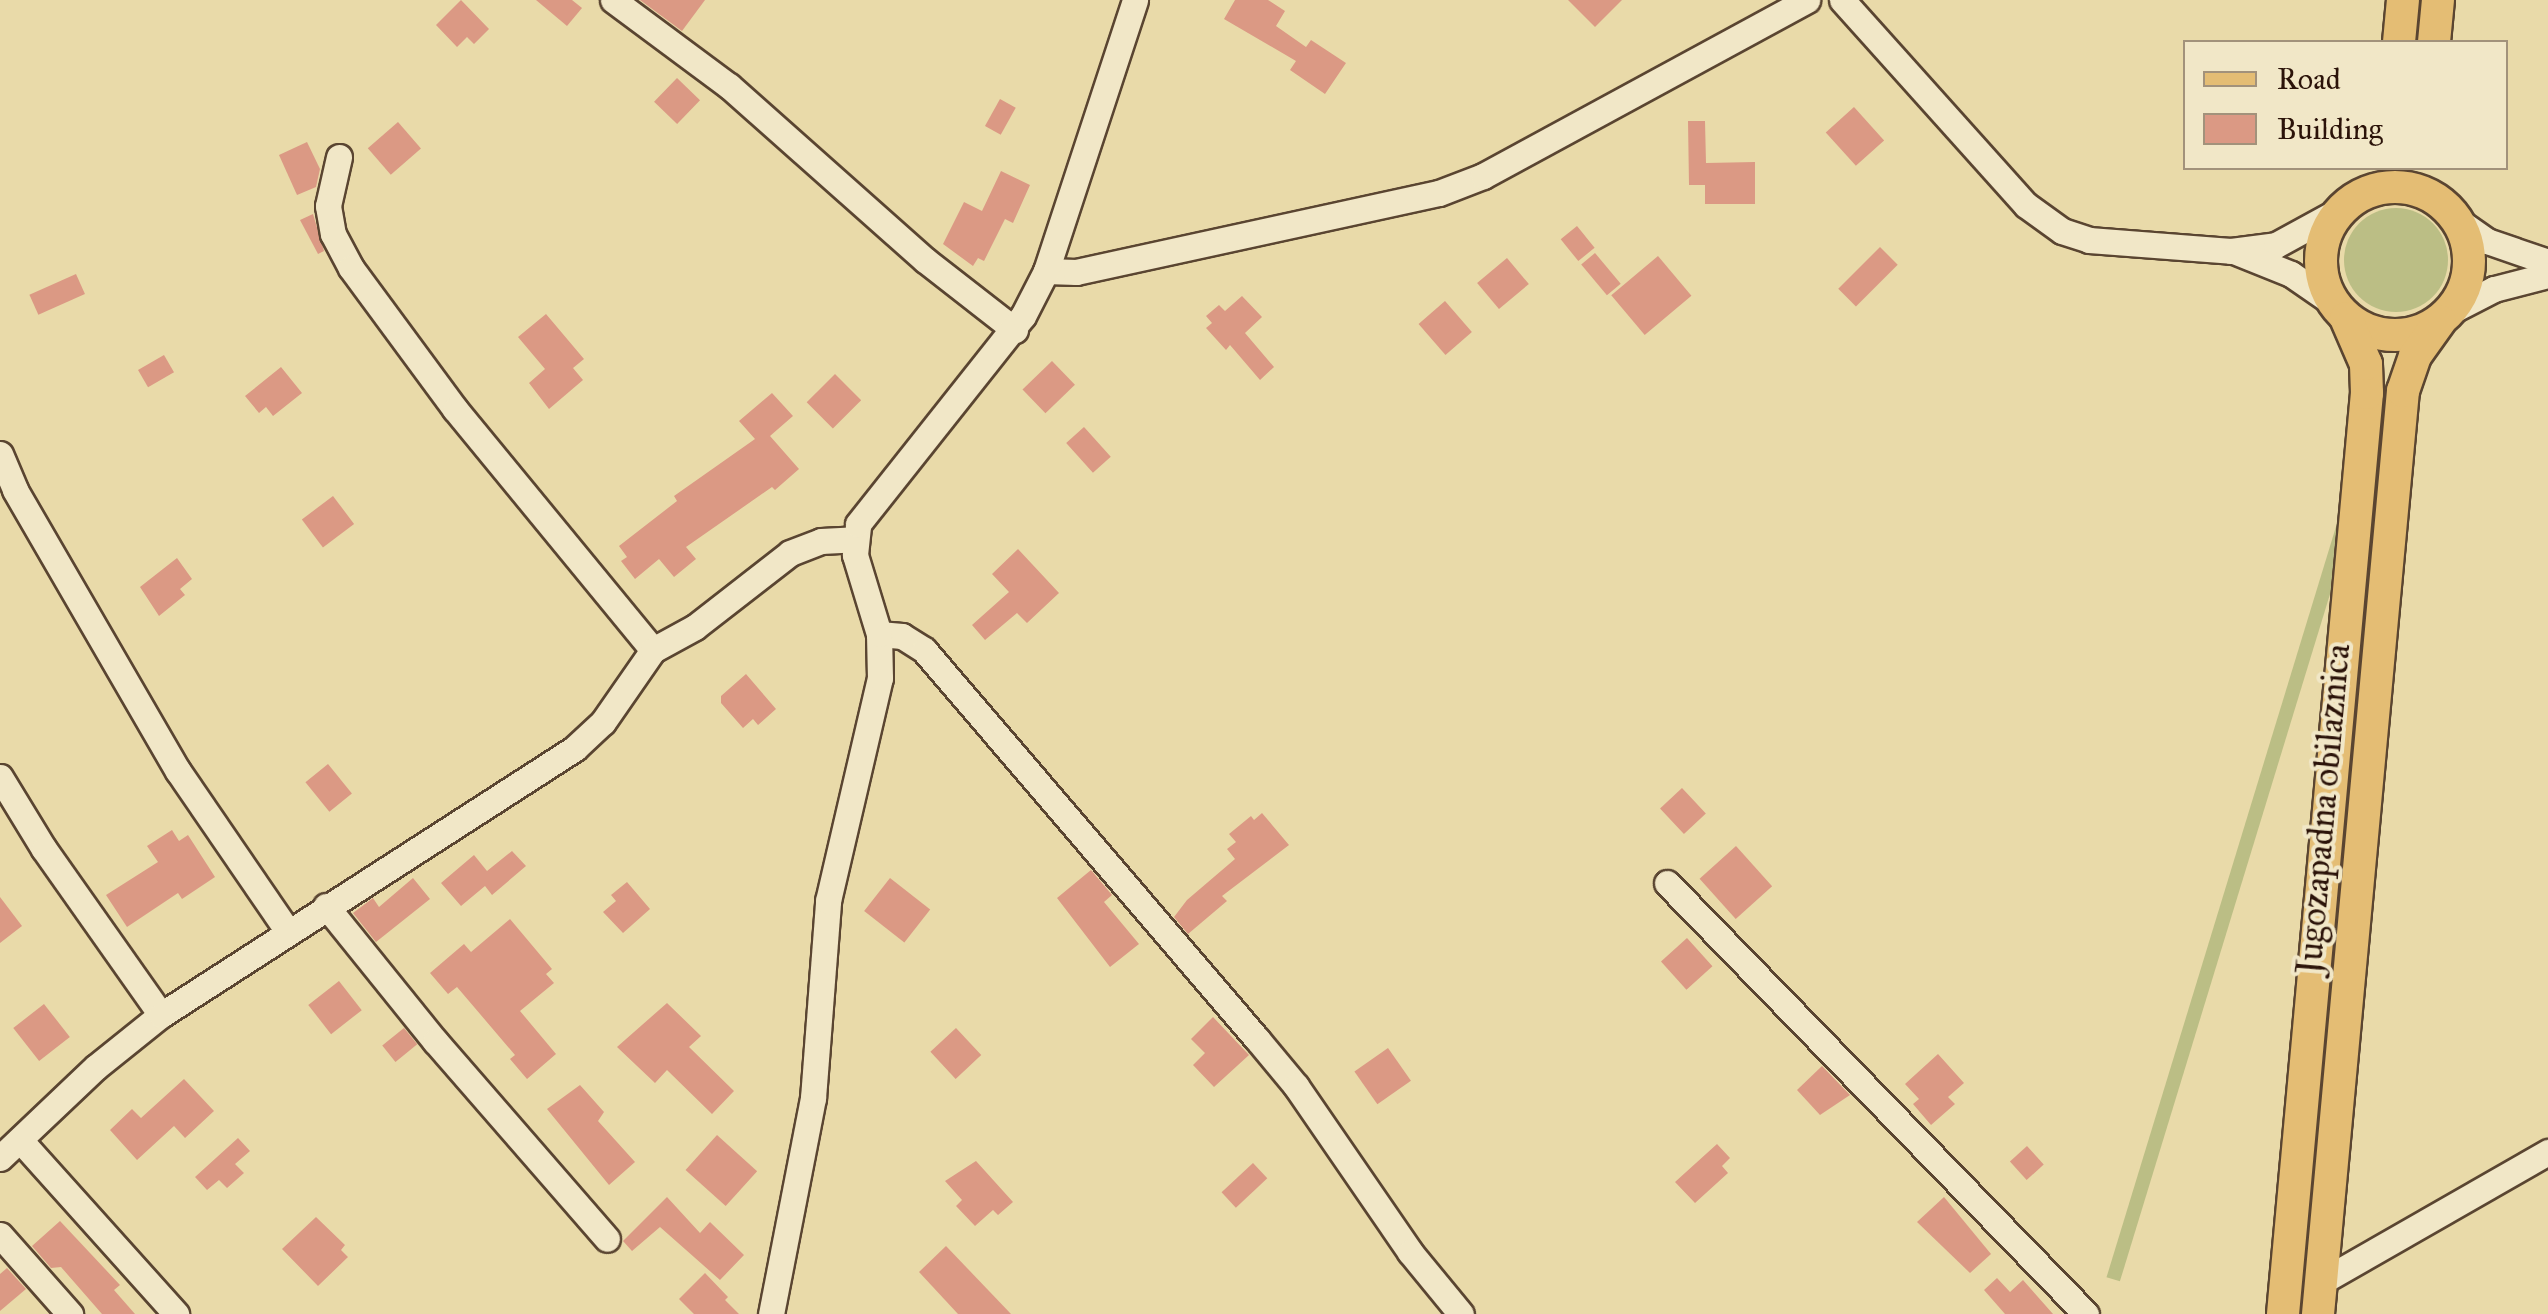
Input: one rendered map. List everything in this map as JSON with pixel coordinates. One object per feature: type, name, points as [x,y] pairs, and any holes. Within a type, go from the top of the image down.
[{"type":"main road","points":[[2400,40],[2403,0]]},
{"type":"main road","points":[[2434,40],[2438,0]]},
{"type":"main road","points":[[2431,170],[2467,242],[2470,267],[2464,291],[2446,316],[2418,333],[2393,336],[2368,331],[2340,311],[2323,280],[2320,254],[2327,230],[2360,190],[2404,187],[2450,212]]},
{"type":"main road","name":"Jugozapadna obilaznica","points":[[2279,1311],[2367,393],[2366,364],[2340,311]]},
{"type":"main road","name":"Jugozapadna obilaznica","points":[[2319,1298],[2403,390],[2415,356],[2446,316]]},
{"type":"street","points":[[613,0],[729,86],[926,260],[1015,330]]},
{"type":"street","points":[[771,1314],[813,1098],[828,901],[838,841],[878,696],[879,634],[859,578],[855,540],[858,524],[1015,330],[1046,271],[1135,0]]},
{"type":"street","points":[[1046,271],[1076,272],[1439,193],[1483,176],[1807,0]]},
{"type":"street","points":[[1842,0],[2017,195],[2049,224],[2089,240],[2231,251],[2276,245],[2360,190]]},
{"type":"street","points":[[339,157],[328,206],[333,234],[351,268],[455,409],[654,650]]},
{"type":"street","points":[[2450,212],[2487,241],[2548,262]]},
{"type":"street","points":[[2231,251],[2275,266],[2340,311]]},
{"type":"street","points":[[2446,316],[2494,289],[2548,275]]},
{"type":"street","points":[[0,454],[15,490],[178,771],[287,930]]},
{"type":"street","points":[[0,1158],[96,1067],[160,1014],[575,748],[603,722],[654,650],[695,627],[790,553],[821,542],[855,540]]},
{"type":"street","points":[[879,634],[902,636],[924,650],[1218,994],[1296,1086],[1410,1252],[1460,1314]]},
{"type":"street","points":[[0,777],[44,849],[160,1014]]},
{"type":"street","points":[[1667,883],[2086,1314]]},
{"type":"street","points":[[326,906],[435,1041],[607,1239]]},
{"type":"street","points":[[20,1140],[176,1314]]},
{"type":"street","points":[[2319,1298],[2548,1152]]},
{"type":"street","points":[[0,1236],[70,1314]]},
{"type":"green space","points":[[2396,208],[2416,212],[2433,223],[2444,240],[2448,260],[2444,280],[2433,297],[2416,308],[2396,312],[2376,308],[2359,297],[2348,280],[2344,260],[2348,240],[2359,223],[2376,212]]},
{"type":"green space","points":[[2379,386],[2392,390],[2120,1281],[2107,1277]]},
{"type":"building","points":[[461,0],[489,29],[474,44],[467,37],[457,47],[436,25]]},
{"type":"building","points":[[536,0],[572,0],[582,8],[567,26]]},
{"type":"building","points":[[640,0],[705,0],[682,31]]},
{"type":"building","points":[[1235,0],[1268,0],[1285,11],[1276,26],[1306,47],[1311,40],[1346,63],[1325,94],[1290,70],[1296,61],[1224,19]]},
{"type":"building","points":[[1568,0],[1622,0],[1595,27]]},
{"type":"building","points":[[677,78],[700,100],[677,124],[654,102]]},
{"type":"building","points":[[1000,99],[1016,108],[1001,135],[985,126]]},
{"type":"building","points":[[1854,107],[1884,140],[1856,166],[1826,132]]},
{"type":"building","points":[[1688,121],[1705,121],[1706,163],[1755,162],[1755,204],[1705,204],[1705,185],[1689,185]]},
{"type":"building","points":[[398,122],[421,148],[391,175],[368,148]]},
{"type":"building","points":[[307,142],[320,169],[316,187],[297,195],[279,155]]},
{"type":"building","points":[[1001,171],[1030,185],[1013,223],[1005,219],[984,261],[978,258],[973,266],[943,244],[964,202],[982,211]]},
{"type":"building","points":[[313,214],[324,251],[318,254],[300,220]]},
{"type":"building","points":[[1577,226],[1595,248],[1578,261],[1561,239]]},
{"type":"building","points":[[1880,247],[1898,265],[1856,306],[1838,289]]},
{"type":"building","points":[[1595,253],[1621,284],[1607,295],[1581,265]]},
{"type":"building","points":[[1658,256],[1691,296],[1645,335],[1611,295]]},
{"type":"building","points":[[1507,258],[1529,284],[1499,309],[1477,283]]},
{"type":"building","points":[[76,274],[85,294],[38,315],[29,295]]},
{"type":"building","points":[[1242,296],[1262,317],[1245,333],[1274,367],[1260,380],[1230,345],[1226,350],[1206,328],[1212,323],[1206,316],[1219,305],[1225,311]]},
{"type":"building","points":[[1445,301],[1472,332],[1445,355],[1419,324]]},
{"type":"building","points":[[546,314],[584,359],[573,368],[583,380],[549,409],[529,383],[545,369],[518,337]]},
{"type":"building","points":[[164,355],[174,372],[148,387],[138,370]]},
{"type":"building","points":[[1052,361],[1075,385],[1045,413],[1023,389]]},
{"type":"building","points":[[281,367],[302,393],[273,416],[266,407],[259,413],[245,396]]},
{"type":"building","points":[[835,374],[861,400],[833,428],[807,402]]},
{"type":"building","points":[[772,393],[793,416],[770,436],[799,469],[775,490],[772,487],[686,547],[696,559],[674,577],[659,559],[635,579],[621,561],[627,557],[619,546],[677,501],[674,496],[755,439],[739,421]]},
{"type":"building","points":[[1084,427],[1111,457],[1093,473],[1066,443]]},
{"type":"building","points":[[333,496],[354,524],[323,547],[302,519]]},
{"type":"building","points":[[1018,549],[1059,593],[1027,623],[1017,613],[985,640],[972,625],[1009,592],[992,574]]},
{"type":"building","points":[[177,558],[192,579],[180,589],[185,595],[159,616],[140,587]]},
{"type":"building","points":[[746,674],[776,709],[758,725],[753,719],[743,728],[721,703],[721,696]]},
{"type":"building","points":[[328,764],[352,794],[329,812],[305,782]]},
{"type":"building","points":[[1682,788],[1706,814],[1684,834],[1660,808]]},
{"type":"building","points":[[1262,813],[1289,845],[1222,896],[1227,901],[1188,934],[1174,917],[1187,900],[1235,859],[1227,849],[1236,842],[1229,834],[1251,816],[1254,820]]},
{"type":"building","points":[[172,830],[179,841],[188,835],[215,877],[182,899],[178,893],[127,927],[106,895],[158,862],[147,846]]},
{"type":"building","points":[[1736,846],[1772,886],[1736,919],[1700,879]]},
{"type":"building","points":[[512,851],[526,866],[492,895],[485,886],[461,906],[441,883],[474,855],[487,871]]},
{"type":"building","points":[[1091,870],[1112,895],[1104,902],[1139,944],[1110,967],[1057,898]]},
{"type":"building","points":[[413,878],[430,899],[376,942],[353,913],[373,898],[379,907]]},
{"type":"building","points":[[890,878],[930,909],[904,942],[864,911]]},
{"type":"building","points":[[627,882],[650,909],[623,933],[603,912],[616,901],[611,895]]},
{"type":"building","points":[[0,897],[22,926],[0,943]]},
{"type":"building","points":[[510,919],[552,969],[546,974],[554,983],[520,1011],[556,1054],[527,1079],[510,1059],[515,1055],[457,987],[448,994],[430,973],[464,944],[471,952]]},
{"type":"building","points":[[1687,938],[1712,966],[1686,990],[1661,961]]},
{"type":"building","points":[[339,981],[362,1010],[331,1034],[308,1005]]},
{"type":"building","points":[[667,1003],[701,1036],[689,1047],[734,1091],[712,1114],[667,1070],[655,1083],[617,1047]]},
{"type":"building","points":[[44,1004],[70,1037],[39,1061],[13,1028]]},
{"type":"building","points":[[1213,1017],[1249,1055],[1214,1087],[1193,1065],[1205,1053],[1191,1039]]},
{"type":"building","points":[[404,1028],[417,1044],[395,1062],[382,1046]]},
{"type":"building","points":[[956,1028],[981,1055],[956,1079],[930,1052]]},
{"type":"building","points":[[1388,1048],[1411,1081],[1377,1104],[1354,1072]]},
{"type":"building","points":[[1938,1054],[1964,1083],[1948,1097],[1955,1104],[1931,1125],[1913,1104],[1919,1099],[1905,1084]]},
{"type":"building","points":[[1822,1066],[1850,1095],[1820,1115],[1797,1090]]},
{"type":"building","points":[[184,1079],[214,1111],[185,1138],[174,1126],[137,1160],[110,1130],[132,1109],[141,1118]]},
{"type":"building","points":[[580,1085],[604,1112],[598,1121],[635,1162],[609,1185],[547,1109]]},
{"type":"building","points":[[717,1135],[757,1171],[726,1206],[686,1170]]},
{"type":"building","points":[[238,1138],[250,1151],[235,1164],[244,1173],[227,1188],[219,1180],[207,1190],[195,1177]]},
{"type":"building","points":[[1717,1144],[1730,1158],[1722,1166],[1728,1173],[1695,1203],[1675,1182]]},
{"type":"building","points":[[2027,1146],[2044,1165],[2027,1180],[2010,1161]]},
{"type":"building","points":[[976,1161],[1013,1202],[998,1215],[993,1210],[975,1226],[956,1206],[962,1200],[945,1181]]},
{"type":"building","points":[[1253,1163],[1267,1178],[1236,1208],[1222,1192]]},
{"type":"building","points":[[667,1197],[700,1233],[710,1222],[744,1255],[720,1280],[660,1227],[632,1251],[623,1241]]},
{"type":"building","points":[[1944,1197],[1991,1254],[1970,1273],[1917,1222]]},
{"type":"building","points":[[316,1217],[345,1245],[341,1250],[348,1257],[318,1286],[282,1249]]},
{"type":"building","points":[[60,1221],[120,1285],[114,1290],[135,1314],[102,1314],[61,1267],[51,1268],[32,1246]]},
{"type":"building","points":[[946,1246],[1011,1314],[958,1314],[919,1272]]},
{"type":"building","points":[[7,1268],[26,1289],[0,1311],[0,1274]]},
{"type":"building","points":[[705,1273],[739,1314],[694,1314],[679,1299]]},
{"type":"building","points":[[1997,1278],[2010,1292],[2023,1280],[2053,1314],[2005,1314],[1984,1290]]}]
